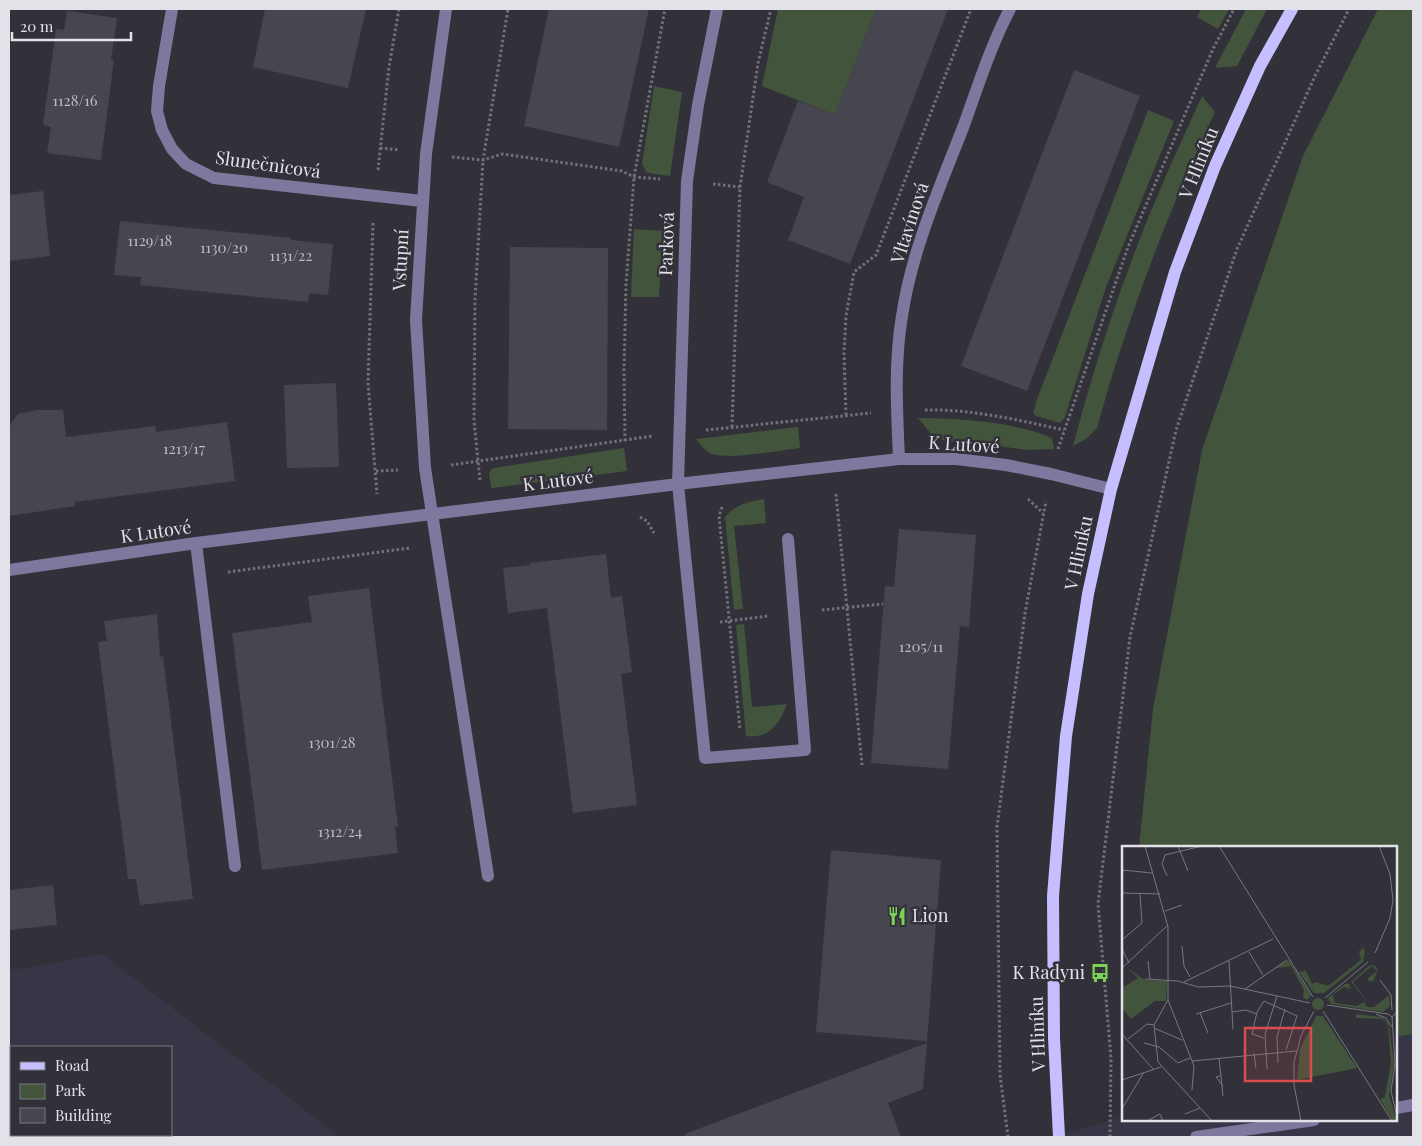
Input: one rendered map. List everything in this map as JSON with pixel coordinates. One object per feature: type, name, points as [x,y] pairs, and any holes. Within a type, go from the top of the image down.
[{"type":"main road","name":"V Hliníku","points":[[1059,1137],[1054,1038],[1053,896],[1066,736],[1088,594],[1111,489],[1175,272],[1215,166],[1260,66],[1292,9]]},
{"type":"street","name":"Slunečnicová","points":[[172,9],[159,86],[157,111],[162,130],[172,149],[186,164],[214,178],[422,201]]},
{"type":"street","name":"Vstupní","points":[[446,9],[429,130],[422,201],[416,320],[425,468],[488,876]]},
{"type":"street","name":"Parková","points":[[717,9],[698,105],[687,182],[678,484],[705,758],[805,750],[788,539]]},
{"type":"street","name":"Vltavínová","points":[[899,459],[896,375],[902,315],[915,258],[991,52],[1010,9]]},
{"type":"street","name":"K Lutové","points":[[9,570],[196,543],[899,459],[956,459],[1006,465],[1111,489]]},
{"type":"street","points":[[196,543],[235,866]]},
{"type":"street","points":[[1397,1108],[1413,1105]]},
{"type":"street","points":[[1196,1137],[1307,1121]]},
{"type":"path","points":[[381,552],[368,383],[375,196],[389,67],[399,9]]},
{"type":"path","points":[[484,508],[474,421],[475,299],[483,160],[508,9]]},
{"type":"path","points":[[625,441],[626,285],[634,177],[665,9]]},
{"type":"path","points":[[732,427],[740,187],[758,63],[771,9]]},
{"type":"path","points":[[846,415],[844,354],[846,316],[854,272],[876,255],[971,9]]},
{"type":"path","points":[[1110,1137],[1111,1058],[1098,904],[1130,637],[1176,430],[1237,249],[1315,76],[1349,9]]},
{"type":"path","points":[[483,160],[502,154],[622,171],[634,177],[740,187]]},
{"type":"path","points":[[376,471],[478,463],[679,432],[897,410],[948,410],[1011,418],[1064,430]]},
{"type":"path","points":[[836,488],[862,765]]},
{"type":"shaded area","points":[[102,954],[340,1137],[9,1137],[9,971]]},
{"type":"shaded area","points":[[1413,1034],[1413,1137],[1055,1137],[1122,1117],[1122,1121],[1397,1121],[1397,1037]]},
{"type":"green space","points":[[778,9],[876,9],[835,115],[762,86]]},
{"type":"green space","points":[[1201,9],[1229,9],[1218,29],[1197,17]]},
{"type":"green space","points":[[1246,9],[1267,9],[1237,66],[1215,68]]},
{"type":"green space","points":[[1378,9],[1413,9],[1413,1034],[1397,1037],[1397,846],[1139,846],[1153,709],[1202,450],[1303,156]]},
{"type":"green space","points":[[654,86],[682,92],[670,176],[646,172],[642,164]]},
{"type":"green space","points":[[1202,96],[1215,112],[1197,150],[1149,267],[1121,347],[1097,428],[1086,439],[1073,446],[1099,356],[1137,246]]},
{"type":"green space","points":[[1148,110],[1174,121],[1106,287],[1065,417],[1060,423],[1036,416],[1033,413],[1036,402]]},
{"type":"green space","points":[[634,229],[663,231],[659,297],[631,297]]},
{"type":"green space","points":[[918,418],[968,420],[1022,428],[1052,438],[1054,449],[1027,450],[977,443],[945,441],[932,435]]},
{"type":"green space","points":[[798,427],[800,448],[754,454],[717,455],[710,453],[702,447],[696,439]]},
{"type":"green space","points":[[624,448],[627,471],[491,488],[489,473],[493,468]]},
{"type":"green space","points":[[764,499],[766,523],[734,526],[743,609],[734,610],[725,517],[738,506]]},
{"type":"green space","points":[[744,624],[752,707],[787,704],[781,718],[772,729],[761,735],[754,736],[746,736],[736,625]]},
{"type":"building","points":[[265,9],[366,9],[348,88],[253,67]]},
{"type":"building","points":[[549,9],[649,9],[619,147],[524,126]]},
{"type":"building","points":[[876,9],[948,9],[850,264],[788,240],[804,197],[767,182],[798,101],[835,115]]},
{"type":"building","points":[[67,11],[117,18],[111,60],[114,60],[101,160],[47,153],[51,127],[43,125],[56,29],[64,30]]},
{"type":"building","points":[[1074,70],[1140,96],[1027,391],[961,366]]},
{"type":"building","points":[[43,191],[50,256],[9,261],[9,195]]},
{"type":"building","points":[[120,221],[333,244],[328,295],[309,293],[308,302],[140,285],[141,277],[114,275]]},
{"type":"building","points":[[510,247],[608,248],[607,430],[508,429]]},
{"type":"building","points":[[336,383],[339,467],[287,468],[284,385]]},
{"type":"building","points":[[37,410],[63,410],[66,437],[155,426],[156,432],[227,422],[235,481],[75,502],[75,506],[9,516],[9,426],[18,414]]},
{"type":"building","points":[[899,529],[976,535],[969,627],[960,626],[948,769],[871,763],[885,586],[894,587]]},
{"type":"building","points":[[606,554],[611,598],[622,596],[632,672],[621,674],[637,805],[573,813],[547,608],[508,613],[503,568]]},
{"type":"building","points":[[369,588],[398,827],[395,827],[398,853],[262,870],[232,633],[312,622],[308,596]]},
{"type":"building","points":[[157,614],[160,657],[163,656],[193,899],[140,905],[136,879],[128,879],[98,642],[107,641],[104,621]]},
{"type":"building","points":[[831,850],[941,860],[927,1041],[816,1032]]},
{"type":"building","points":[[53,885],[57,925],[9,930],[9,890]]},
{"type":"building","points":[[927,1043],[923,1089],[888,1103],[901,1137],[686,1137],[685,1134]]},
{"type":"place","name":"Lion","points":[[897,916]]},
{"type":"place","name":"K Radyni","points":[[1100,973]]}]
